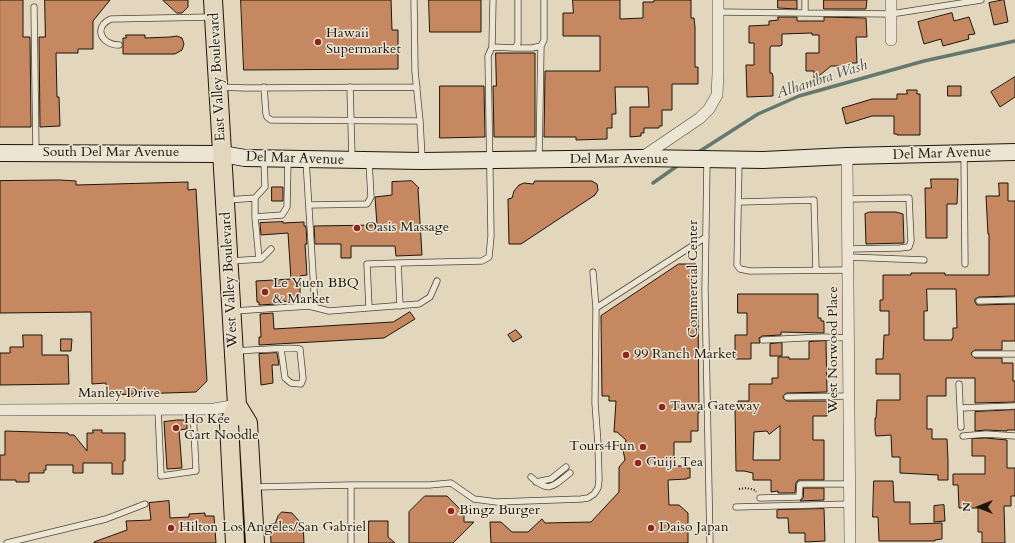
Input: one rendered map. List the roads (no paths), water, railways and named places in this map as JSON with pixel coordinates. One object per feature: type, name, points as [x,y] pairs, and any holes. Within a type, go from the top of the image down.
[{"type":"main road","name":"East Valley Boulevard","points":[[214,8],[222,154]]},
{"type":"main road","name":"Del Mar Avenue","points":[[222,154],[245,158],[306,160],[489,161],[641,158],[763,160],[847,156],[1015,152]]},
{"type":"main road","name":"South Del Mar Avenue","points":[[0,153],[222,154]]},
{"type":"main road","name":"West Valley Boulevard","points":[[222,154],[237,405],[229,424],[235,543]]},
{"type":"main road","name":"West Valley Boulevard","points":[[237,405],[248,423],[255,543]]},
{"type":"street","points":[[641,158],[700,118],[709,109],[717,95],[718,0]]},
{"type":"street","points":[[891,0],[891,40]]},
{"type":"street","name":"West Norwood Place","points":[[847,156],[850,543]]},
{"type":"street","name":"Manley Drive","points":[[0,410],[193,409],[237,405]]},
{"type":"lane","points":[[414,0],[415,71],[422,161]]},
{"type":"lane","points":[[369,308],[367,264],[482,261],[489,257],[491,236],[488,56],[492,47],[493,0]]},
{"type":"lane","points":[[515,48],[518,43],[518,0]]},
{"type":"lane","points":[[539,160],[541,46],[544,40],[544,0]]},
{"type":"lane","points":[[805,0],[805,13]]},
{"type":"lane","points":[[718,12],[891,14],[978,0]]},
{"type":"lane","points":[[34,6],[36,153]]},
{"type":"lane","points":[[119,45],[107,43],[102,38],[101,31],[106,21],[111,19],[214,8]]},
{"type":"lane","points":[[492,47],[532,48],[541,46]]},
{"type":"lane","points":[[218,87],[417,87]]},
{"type":"lane","points":[[264,87],[266,114],[271,120],[420,121]]},
{"type":"lane","points":[[350,87],[352,160]]},
{"type":"lane","points":[[964,153],[965,264]]},
{"type":"lane","points":[[259,259],[255,217],[255,198],[265,187],[264,158]]},
{"type":"lane","points":[[255,217],[282,215],[287,207],[288,159]]},
{"type":"lane","points":[[306,160],[315,307]]},
{"type":"lane","points":[[309,205],[367,204],[370,197],[369,160]]},
{"type":"lane","name":"Commercial Center","points":[[707,160],[705,290],[710,543]]},
{"type":"lane","points":[[736,160],[739,202],[737,265],[740,269],[750,271],[848,270]]},
{"type":"lane","points":[[225,200],[255,198]]},
{"type":"lane","points":[[847,199],[909,198],[911,241],[909,247],[848,253]]},
{"type":"lane","points":[[739,202],[814,200],[816,270]]},
{"type":"lane","points":[[596,308],[706,238]]},
{"type":"lane","points":[[229,261],[261,259],[271,249]]},
{"type":"lane","points":[[848,253],[924,260]]},
{"type":"lane","points":[[398,263],[400,306]]},
{"type":"lane","points":[[251,487],[429,485],[451,483],[474,499],[497,502],[588,498],[598,488],[599,480],[595,404],[596,308],[593,272]]},
{"type":"lane","points":[[232,311],[309,306],[329,311],[419,304],[430,297],[437,281]]},
{"type":"lane","points":[[978,301],[1015,300]]},
{"type":"lane","points":[[763,340],[823,337],[849,338]]},
{"type":"lane","points":[[234,352],[281,349],[297,348],[300,350],[303,379],[300,384],[291,383],[285,378],[281,349]]},
{"type":"lane","points":[[974,354],[1015,354]]},
{"type":"lane","points":[[959,384],[960,428]]},
{"type":"lane","points":[[788,397],[849,396]]},
{"type":"lane","points":[[960,408],[1015,406]]},
{"type":"lane","points":[[158,409],[160,476],[196,471],[193,409]]},
{"type":"lane","points":[[963,436],[986,434],[1015,436]]},
{"type":"lane","points":[[536,482],[551,479],[566,467]]},
{"type":"lane","points":[[531,477],[542,487],[547,487],[555,485],[570,473]]},
{"type":"lane","points":[[760,498],[799,497],[800,484],[850,484]]},
{"type":"lane","points":[[351,485],[351,543]]},
{"type":"lane","points":[[7,543],[106,519],[145,504]]},
{"type":"lane","points":[[736,507],[850,504]]},
{"type":"waterway","name":"Alhambra Wash","points":[[697,153],[758,114],[799,96],[924,61],[1015,41]]},
{"type":"waterway","name":"Alhambra Wash","points":[[653,183],[680,164]]},
{"type":"place","name":"Hawaii Supermarket","points":[[318,42]]},
{"type":"place","name":"Oasis Massage","points":[[357,228]]},
{"type":"place","name":"Le Yuen BBQ & Market","points":[[265,292]]},
{"type":"place","name":"99 Ranch Market","points":[[626,355]]},
{"type":"place","name":"Tawa Gateway","points":[[662,407]]},
{"type":"place","name":"Ho Kee Cart Noodle","points":[[176,428]]},
{"type":"place","name":"Tours4Fun","points":[[643,447]]},
{"type":"place","name":"Guiji Tea","points":[[638,463]]},
{"type":"place","name":"Bingz Burger","points":[[451,511]]},
{"type":"place","name":"Hilton Los Angeles/San Gabriel","points":[[171,528]]},
{"type":"place","name":"Daiso Japan","points":[[651,528]]}]
